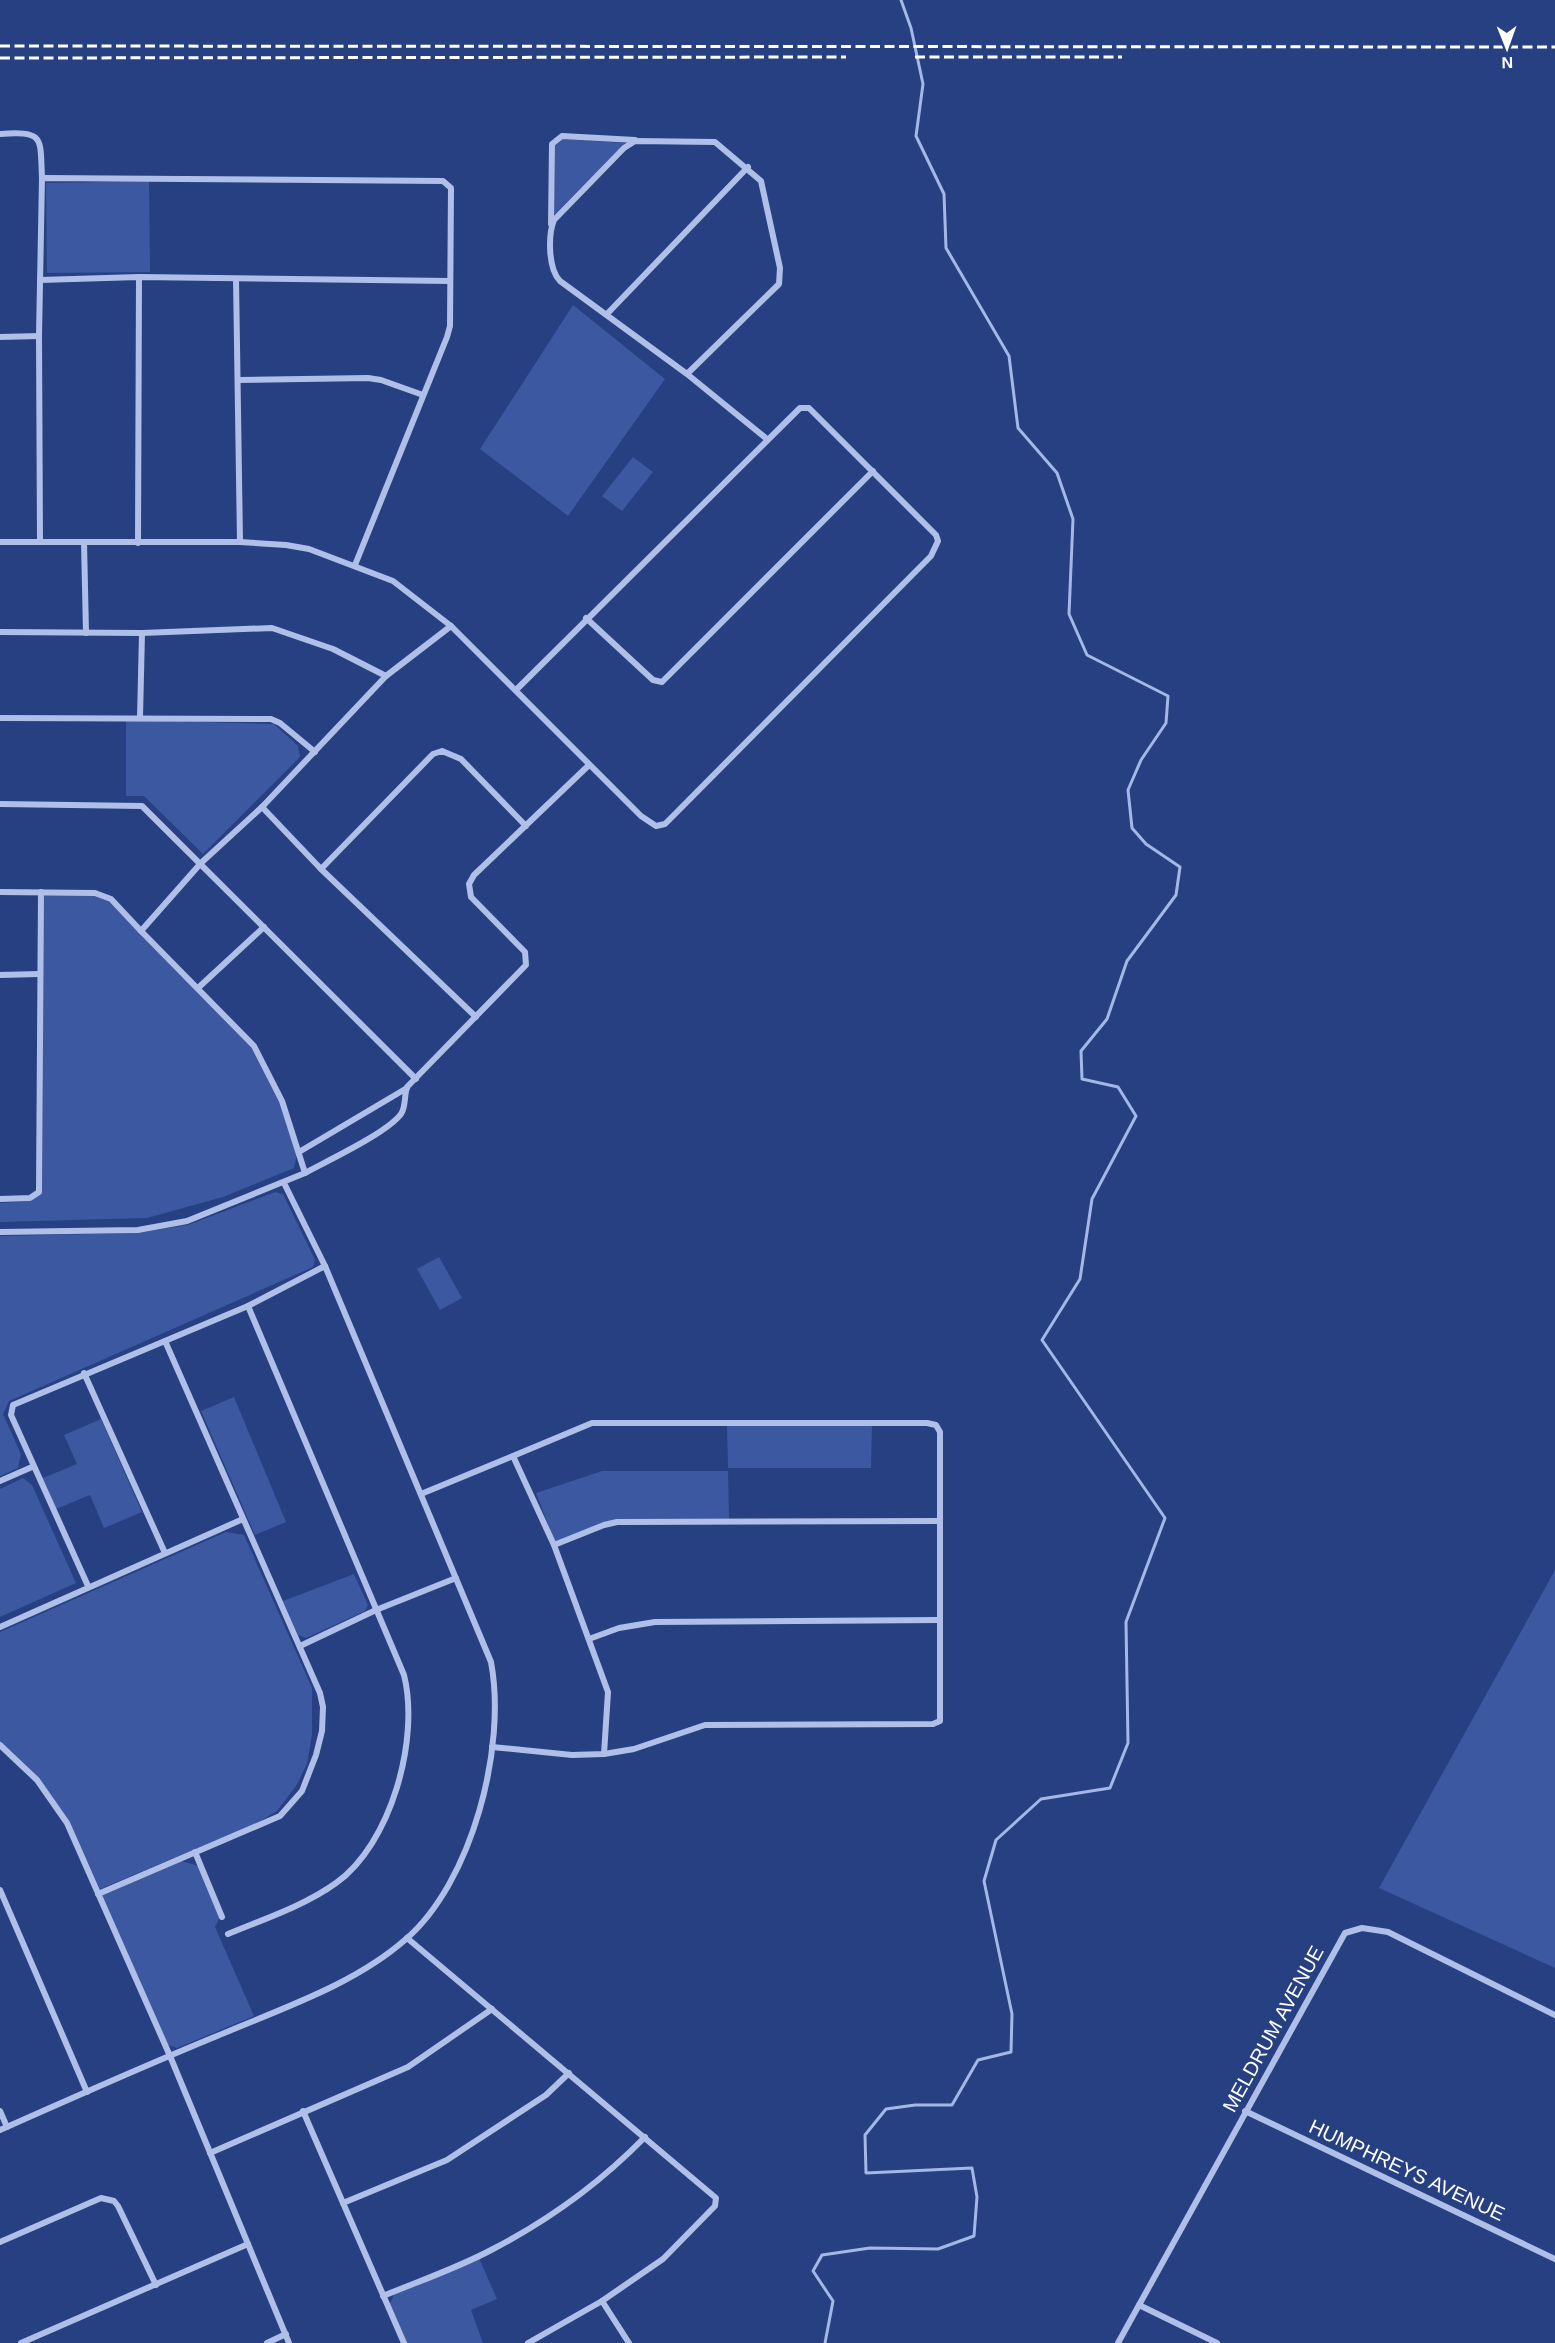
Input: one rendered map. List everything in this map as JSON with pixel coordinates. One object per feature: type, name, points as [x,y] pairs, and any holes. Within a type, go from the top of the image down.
[{"type":"street","points":[[0,134],[29,133],[34,136],[40,149],[42,178],[39,336],[40,542]]},
{"type":"street","points":[[687,374],[779,284],[780,268],[764,186],[748,167],[715,142],[562,136],[555,139],[552,144],[551,230],[555,276],[687,374],[767,439]]},
{"type":"street","points":[[551,230],[558,215],[624,148],[639,140]]},
{"type":"street","points":[[607,314],[748,167]]},
{"type":"street","points":[[42,178],[443,181],[451,188],[450,326],[355,565]]},
{"type":"street","points":[[40,280],[139,277],[449,280]]},
{"type":"street","points":[[138,543],[139,277]]},
{"type":"street","points":[[236,279],[240,542]]},
{"type":"street","points":[[0,337],[39,336]]},
{"type":"street","points":[[239,380],[368,378],[381,380],[423,395]]},
{"type":"street","points":[[0,542],[240,542],[309,549],[393,581],[452,626],[589,765],[648,822],[656,826],[664,824],[932,556],[937,546],[936,535],[808,408],[796,410],[516,690]]},
{"type":"street","points":[[586,618],[653,680],[662,682],[873,471]]},
{"type":"street","points":[[84,542],[86,633]]},
{"type":"street","points":[[141,931],[201,863],[262,807],[386,676],[452,626]]},
{"type":"street","points":[[0,632],[142,633],[272,628],[333,650],[386,676]]},
{"type":"street","points":[[140,717],[142,633]]},
{"type":"street","points":[[0,718],[140,717],[276,720],[315,752]]},
{"type":"street","points":[[321,869],[433,754],[442,751],[460,759],[526,826]]},
{"type":"street","points":[[299,1152],[407,1088],[527,961],[525,952],[471,897],[469,884],[474,875],[589,765]]},
{"type":"street","points":[[0,804],[142,806],[416,1079]]},
{"type":"street","points":[[262,807],[321,869],[476,1017]]},
{"type":"street","points":[[0,892],[41,892],[104,896],[111,899],[254,1046],[282,1101],[305,1173]]},
{"type":"street","points":[[0,1199],[30,1198],[39,1192],[41,892]]},
{"type":"street","points":[[198,988],[264,927]]},
{"type":"street","points":[[0,975],[39,974]]},
{"type":"street","points":[[0,1232],[138,1230],[187,1221],[284,1183],[362,1142],[397,1118],[403,1110],[407,1088]]},
{"type":"street","points":[[0,2130],[370,1967],[407,1938],[443,1897],[463,1855],[482,1802],[492,1747],[494,1678],[491,1662],[325,1266],[284,1183]]},
{"type":"street","points":[[88,1586],[32,1467],[11,1415],[13,1405],[84,1373],[248,1306],[325,1266]]},
{"type":"street","points":[[228,1934],[307,1900],[336,1883],[366,1853],[393,1801],[403,1773],[409,1704],[404,1675],[248,1306]]},
{"type":"street","points":[[98,1894],[280,1816],[302,1791],[316,1755],[322,1731],[323,1707],[320,1693],[165,1341]]},
{"type":"street","points":[[84,1373],[165,1553]]},
{"type":"street","points":[[421,1494],[592,1423],[932,1424],[938,1428],[941,1436],[941,1720],[937,1723],[705,1725],[634,1749],[604,1754],[572,1755],[492,1747]]},
{"type":"street","points":[[513,1456],[554,1545],[609,1696],[604,1754]]},
{"type":"street","points":[[0,1481],[32,1467]]},
{"type":"street","points":[[0,1627],[243,1519]]},
{"type":"street","points":[[554,1545],[617,1522],[940,1521]]},
{"type":"street","points":[[300,1646],[376,1610],[456,1578]]},
{"type":"street","points":[[589,1639],[619,1628],[655,1622],[940,1620]]},
{"type":"street","points":[[0,1745],[24,1766],[57,1806],[170,2056],[289,2343]]},
{"type":"street","points":[[195,1852],[222,1917]]},
{"type":"street","points":[[0,1890],[87,2092]]},
{"type":"street","name":"MELDRUM AVENUE","points":[[1118,2343],[1345,1933],[1362,1928],[1388,1932],[1555,2015]]},
{"type":"street","points":[[407,1938],[714,2194],[716,2203],[679,2245],[602,2301],[528,2343]]},
{"type":"street","points":[[210,2152],[408,2067],[492,2009]]},
{"type":"street","points":[[343,2203],[447,2160],[546,2095],[569,2073]]},
{"type":"street","points":[[0,2111],[7,2127]]},
{"type":"street","points":[[303,2111],[404,2343]]},
{"type":"street","name":"HUMPHREYS AVENUE","points":[[1245,2111],[1555,2259]]},
{"type":"street","points":[[383,2296],[492,2250],[527,2230],[611,2171],[645,2137]]},
{"type":"street","points":[[0,2242],[101,2198],[107,2199],[118,2206],[156,2284]]},
{"type":"street","points":[[21,2343],[248,2244]]},
{"type":"street","points":[[602,2301],[629,2343]]},
{"type":"street","points":[[1139,2306],[1217,2343]]},
{"type":"street","points":[[267,2343],[286,2334]]},
{"type":"shaded area","points":[[563,139],[625,143],[554,215],[555,146]]},
{"type":"shaded area","points":[[149,181],[150,272],[47,273],[46,183]]},
{"type":"shaded area","points":[[573,305],[665,379],[568,516],[480,449]]},
{"type":"shaded area","points":[[633,457],[653,472],[622,511],[602,496]]},
{"type":"shaded area","points":[[126,720],[274,724],[298,746],[300,757],[203,854],[144,796],[126,796]]},
{"type":"shaded area","points":[[43,894],[95,895],[109,901],[252,1047],[280,1102],[297,1154],[294,1168],[223,1197],[147,1218],[0,1222],[0,1203],[31,1201],[42,1192]]},
{"type":"shaded area","points":[[275,1192],[283,1194],[315,1260],[313,1267],[9,1401],[3,1414],[21,1454],[18,1468],[0,1476],[0,1236],[137,1233],[188,1225]]},
{"type":"shaded area","points":[[439,1257],[462,1298],[440,1310],[417,1269]]},
{"type":"shaded area","points":[[234,1397],[286,1522],[255,1535],[201,1411]]},
{"type":"shaded area","points":[[101,1419],[142,1512],[104,1528],[90,1495],[56,1509],[43,1478],[77,1464],[64,1435]]},
{"type":"shaded area","points":[[727,1426],[872,1426],[871,1468],[728,1468]]},
{"type":"shaded area","points":[[602,1471],[728,1471],[729,1519],[616,1520],[555,1542],[536,1493]]},
{"type":"shaded area","points":[[23,1478],[32,1485],[76,1583],[0,1617],[0,1489]]},
{"type":"shaded area","points":[[226,1532],[244,1535],[312,1688],[312,1735],[307,1764],[296,1786],[277,1811],[257,1823],[100,1889],[60,1809],[35,1776],[0,1742],[0,1632]]},
{"type":"shaded area","points":[[1555,1570],[1555,1968],[1379,1888]]},
{"type":"shaded area","points":[[354,1574],[368,1605],[365,1611],[306,1638],[298,1635],[283,1601]]},
{"type":"shaded area","points":[[181,1861],[199,1866],[220,1917],[215,1927],[254,2016],[177,2048],[168,2045],[101,1896]]},
{"type":"shaded area","points":[[479,2258],[497,2299],[471,2310],[483,2343],[407,2343],[390,2304],[394,2294]]},
{"type":"waterway","points":[[825,2343],[833,2301],[813,2271],[822,2255],[870,2248],[938,2249],[974,2236],[977,2197],[972,2168],[866,2173],[865,2135],[886,2109],[915,2105],[952,2105],[978,2060],[1011,2052],[1012,2014],[984,1881],[996,1840],[1041,1799],[1110,1788],[1128,1743],[1126,1622],[1165,1518],[1042,1340],[1080,1279],[1092,1199],[1136,1116],[1118,1087],[1082,1079],[1081,1051],[1107,1019],[1127,961],[1176,895],[1180,867],[1146,844],[1132,828],[1128,790],[1141,760],[1166,723],[1168,696],[1087,655],[1069,614],[1073,519],[1057,473],[1018,428],[1009,356],[946,248],[944,194],[916,136],[923,84],[911,28],[901,0]]},
{"type":"railway","points":[[0,46],[1555,47]]},
{"type":"railway","points":[[0,58],[846,57]]},
{"type":"railway","points":[[915,57],[1122,57]]}]
